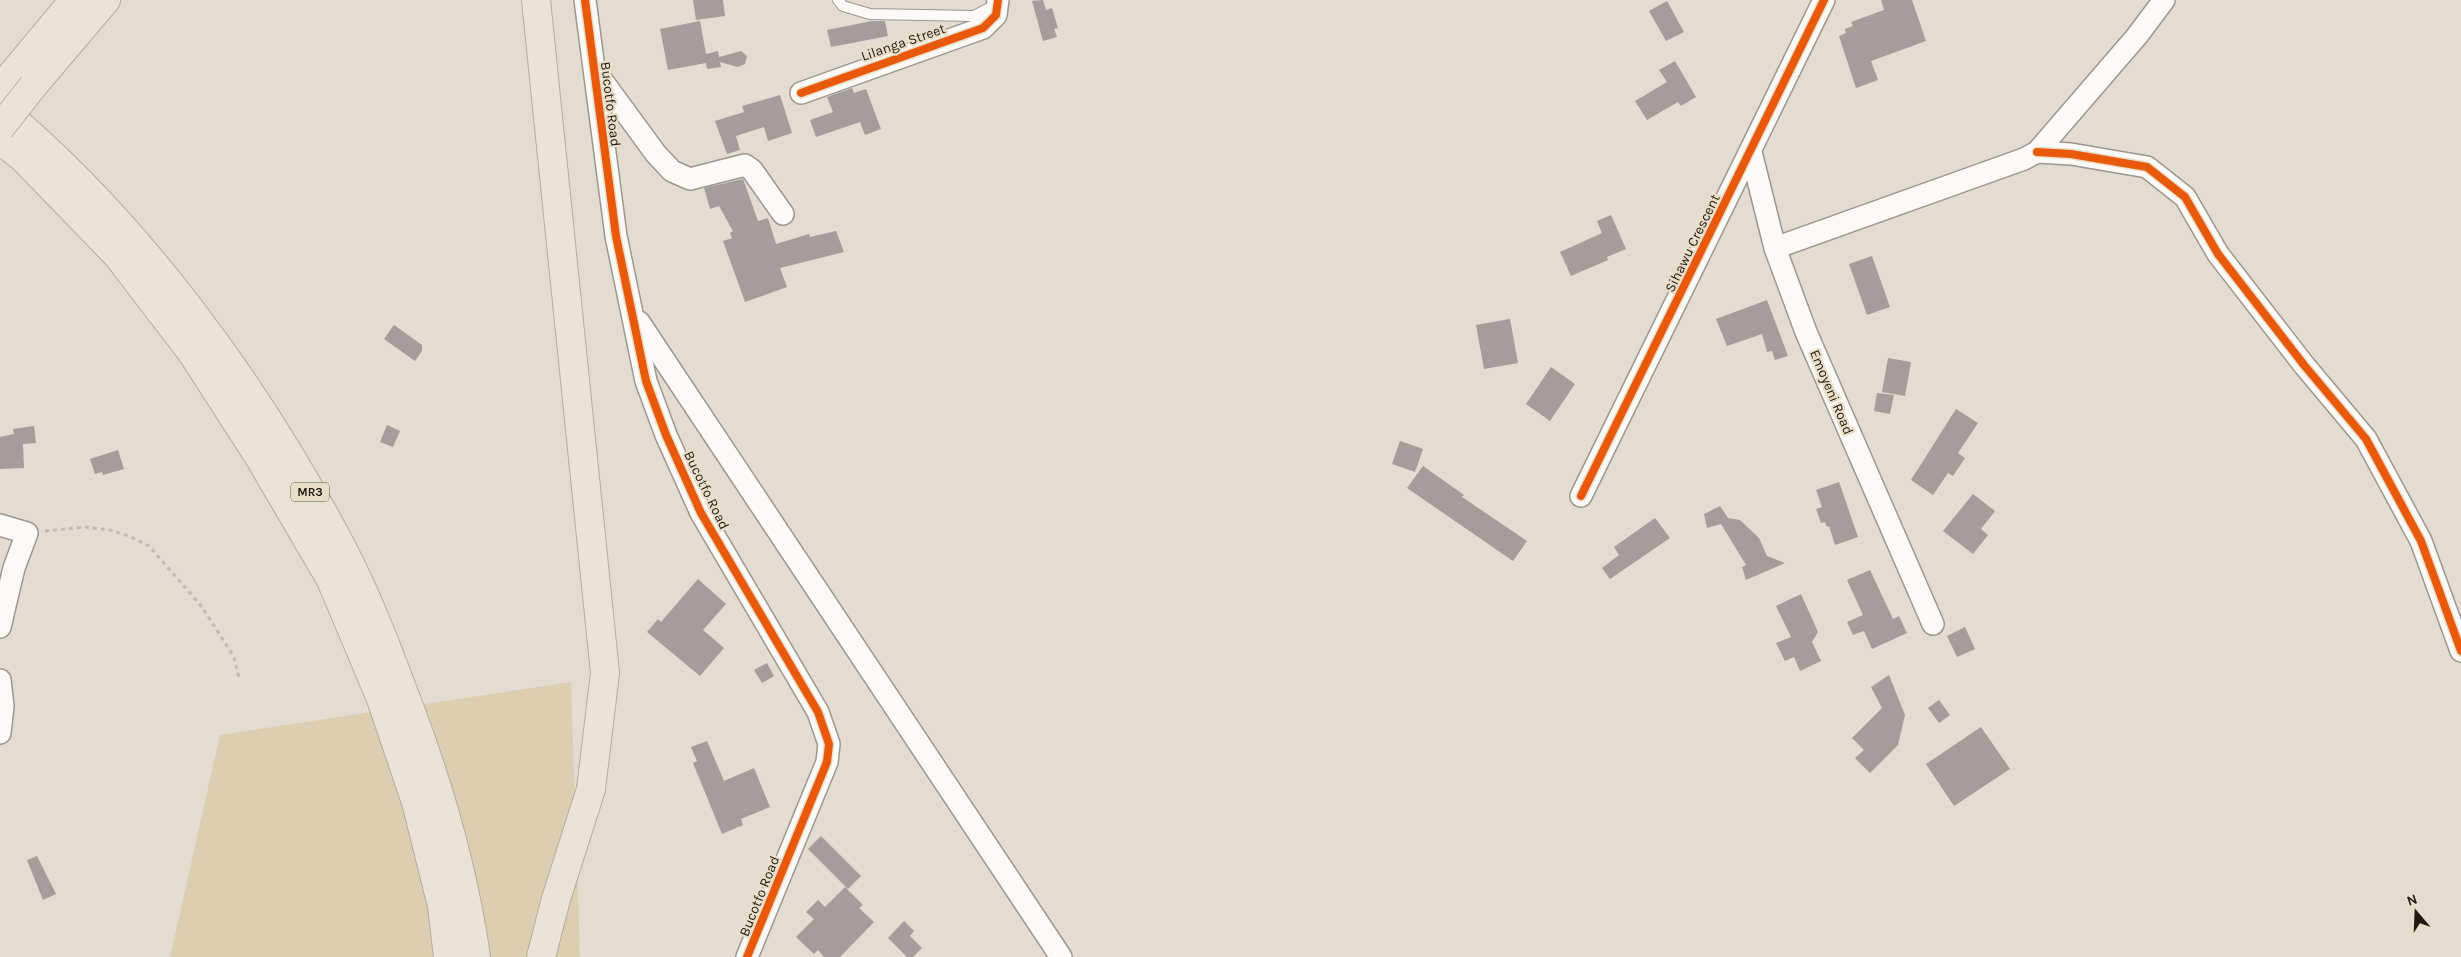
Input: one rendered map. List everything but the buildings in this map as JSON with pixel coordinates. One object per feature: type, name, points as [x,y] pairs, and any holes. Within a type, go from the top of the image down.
[{"type":"highway","points":[[0,128],[16,81],[74,0]]},
{"type":"highway","points":[[16,81],[106,0]]},
{"type":"highway","points":[[536,0],[605,673],[591,788],[556,899],[541,957]]},
{"type":"highway","name":"MR3","points":[[0,108],[39,140],[115,217],[192,312],[269,422],[342,547],[393,663],[438,784],[469,907],[476,957]]},
{"type":"highway","name":"MR3","points":[[0,140],[23,158],[117,255],[192,353],[259,457],[331,580],[381,700],[416,802],[442,906],[448,957]]},
{"type":"street","name":"Bucotfo Road","points":[[585,0],[616,236],[646,381],[666,435],[701,513],[818,712],[829,744],[827,762],[748,957]]},
{"type":"street","name":"Sihawu Crescent","points":[[1581,496],[1824,0]]},
{"type":"street","points":[[1775,248],[2024,159],[2037,152],[2137,36],[2164,0]]},
{"type":"street","name":"Lilanga Street","points":[[801,93],[983,28],[996,15],[998,2]]},
{"type":"street","points":[[594,70],[656,154],[672,171],[690,179],[745,165],[752,170],[784,214]]},
{"type":"street","name":"Emoyeni Road","points":[[1751,152],[1775,248],[1806,332],[1933,624]]},
{"type":"street","points":[[2037,152],[2071,154],[2147,167],[2185,197],[2218,254],[2304,365],[2366,439],[2421,541],[2461,651]]},
{"type":"street","points":[[633,313],[1061,957]]},
{"type":"street","points":[[0,524],[27,532],[14,568],[0,627]]},
{"type":"street","points":[[0,680],[3,706],[0,733]]},
{"type":"lane","points":[[838,0],[842,6],[870,14],[974,16],[998,2]]},
{"type":"path","points":[[27,532],[85,527],[110,530],[150,546],[202,607],[234,657],[239,678]]},
{"type":"shaded area","points":[[571,682],[580,957],[170,957],[220,735]]},
{"type":"cycle path","points":[[585,0],[616,236],[646,381],[666,435],[701,513],[818,712],[829,744],[827,762],[747,957]]},
{"type":"cycle path","points":[[801,93],[983,28],[996,15],[998,0]]},
{"type":"cycle path","points":[[1581,496],[1824,0]]},
{"type":"cycle path","points":[[2037,152],[2071,154],[2147,167],[2185,197],[2218,254],[2304,365],[2366,439],[2421,541],[2461,651]]}]
